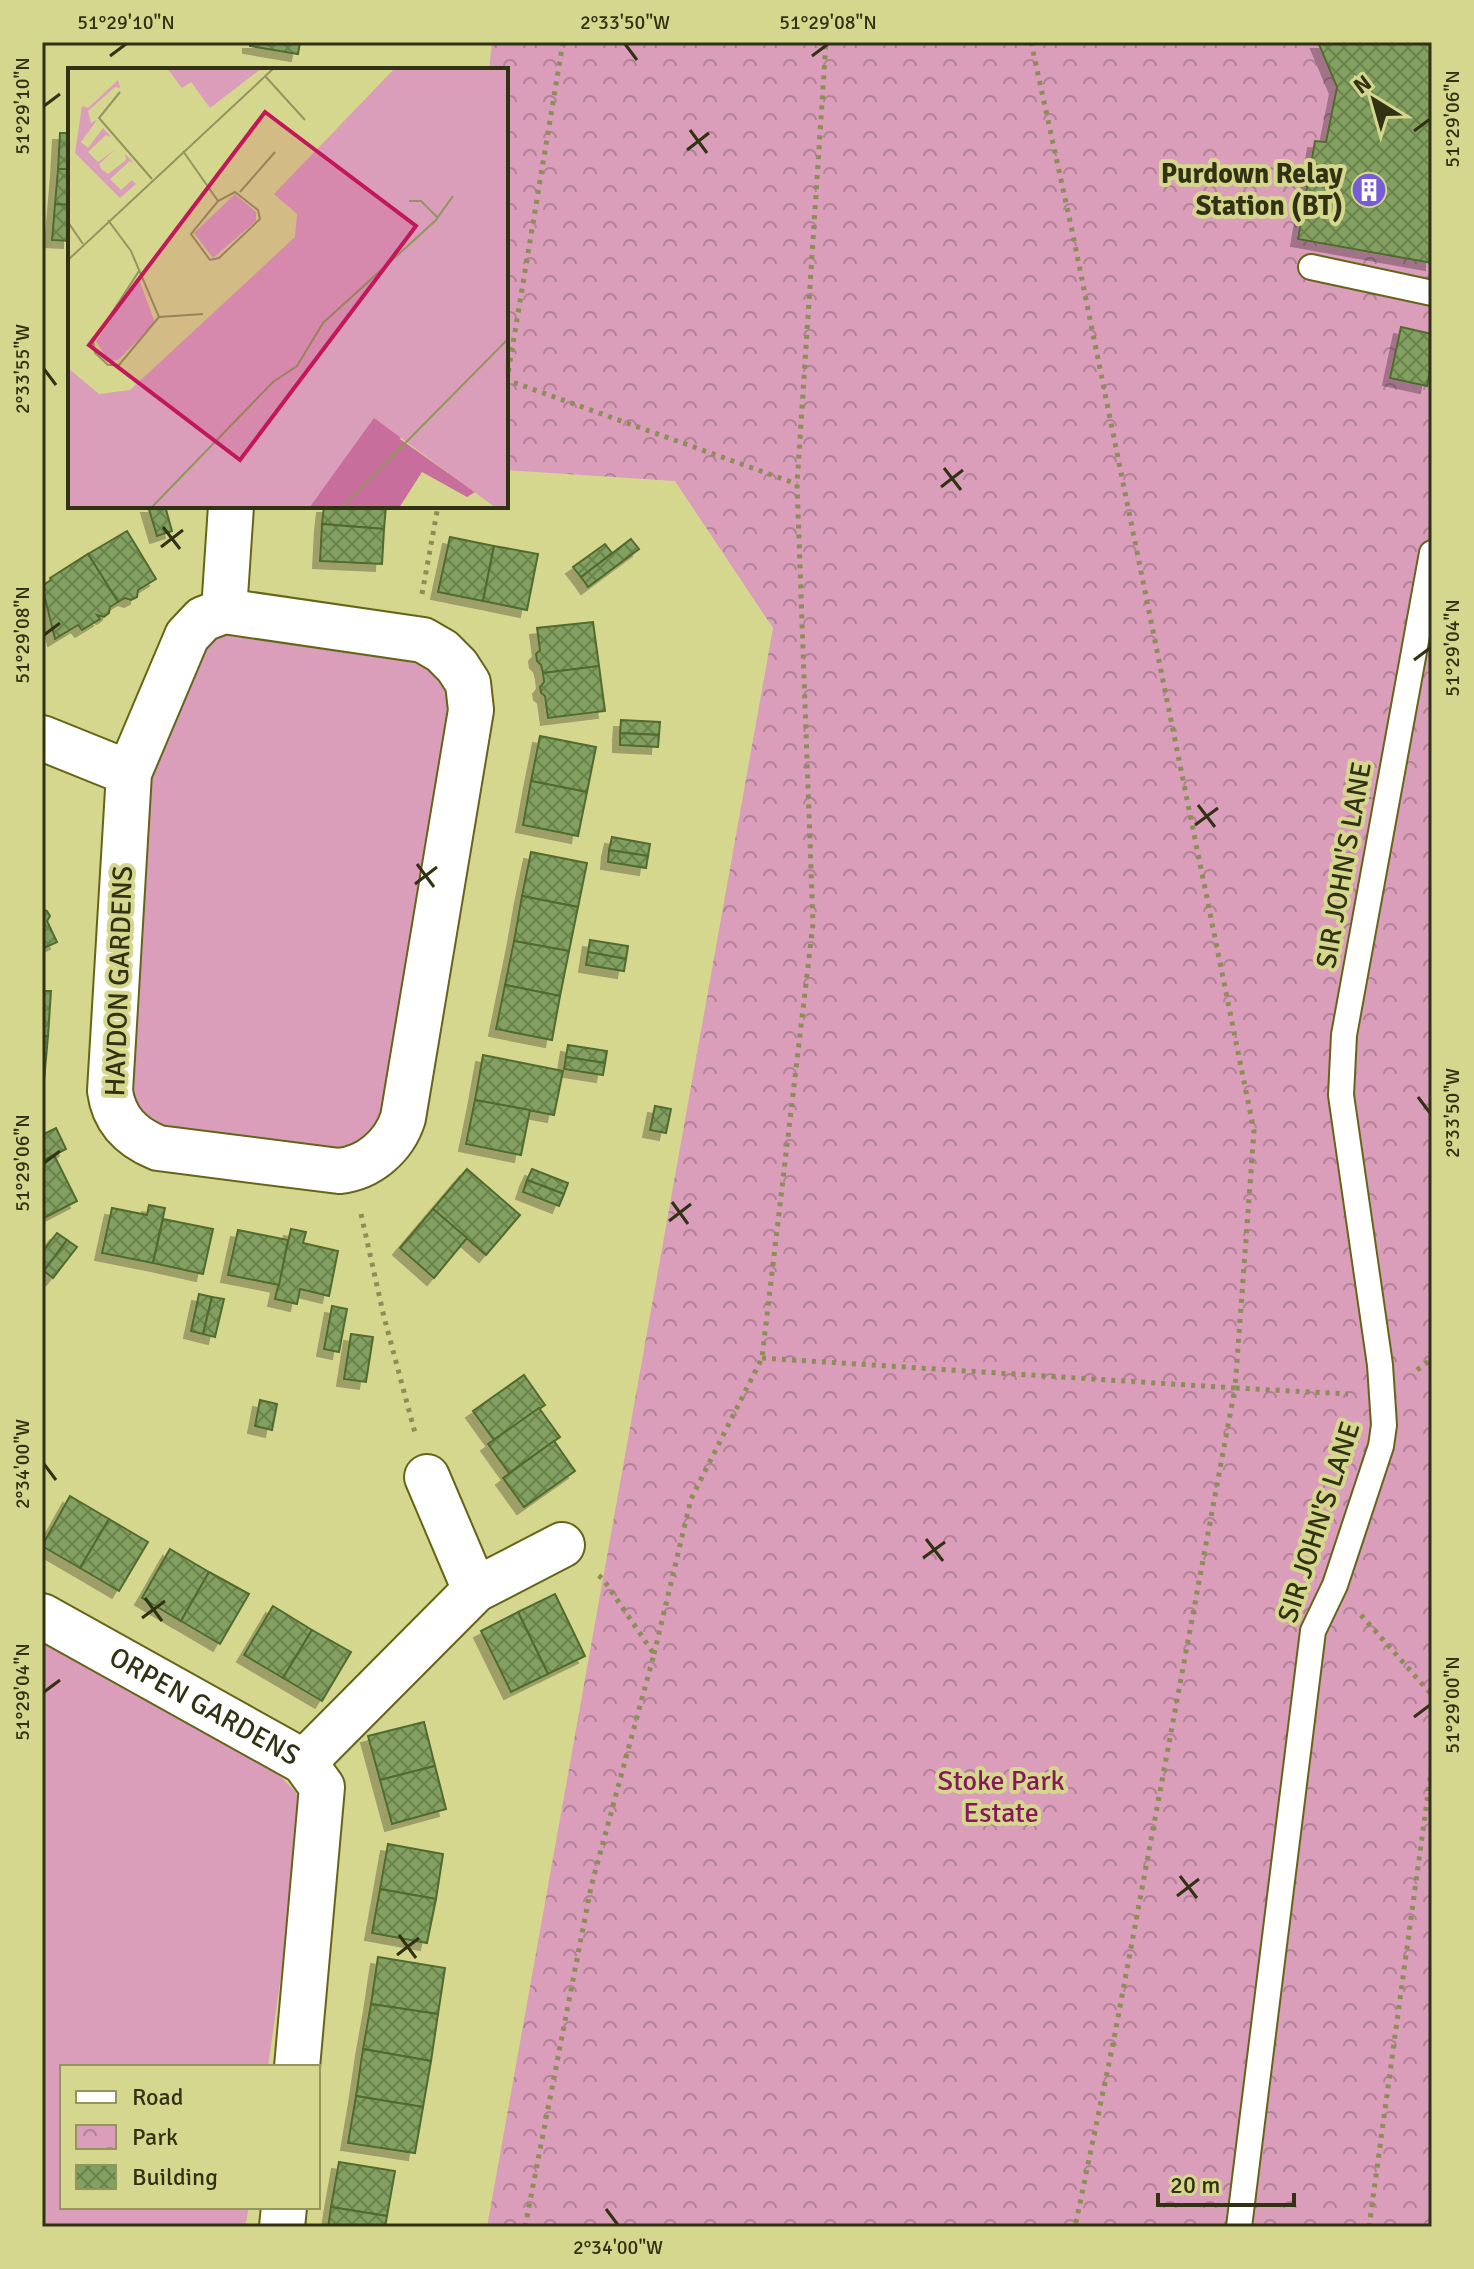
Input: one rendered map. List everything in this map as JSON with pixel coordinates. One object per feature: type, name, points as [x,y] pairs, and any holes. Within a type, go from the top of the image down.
[{"type":"street","points":[[231,508],[224,611],[414,638],[442,651],[468,683],[471,710],[403,1118],[393,1140],[373,1158],[351,1170]]},
{"type":"street","name":"HAYDON GARDENS","points":[[224,611],[203,619],[187,636],[129,773],[110,1091],[116,1115],[135,1136],[158,1148],[351,1170]]},
{"type":"street","points":[[42,738],[129,773]]},
{"type":"street","points":[[427,1477],[475,1590]]},
{"type":"street","points":[[304,1762],[475,1590],[562,1545]]},
{"type":"street","name":"ORPEN GARDENS","points":[[42,1616],[304,1762],[322,1787],[297,2065]]},
{"type":"lane","points":[[1311,267],[1432,293]]},
{"type":"lane","name":"SIR JOHN'S LANE","points":[[1239,2227],[1313,1631],[1335,1585],[1381,1446],[1384,1425],[1383,1396],[1341,1095],[1341,1064],[1355,968],[1432,553]]},
{"type":"path","points":[[508,368],[563,42]]},
{"type":"path","points":[[525,2227],[591,1887],[654,1654],[691,1499],[762,1358],[813,924],[797,484],[826,42]]},
{"type":"path","points":[[1031,42],[1073,235],[1254,1131],[1235,1388],[1114,2039],[1075,2227]]},
{"type":"path","points":[[508,381],[797,484]]},
{"type":"path","points":[[414,638],[438,508]]},
{"type":"path","points":[[351,1170],[384,1317],[427,1477]]},
{"type":"path","points":[[762,1358],[1383,1396]]},
{"type":"path","points":[[603,1579],[654,1654]]},
{"type":"path","points":[[1335,1585],[1432,1695]]},
{"type":"path","points":[[1369,2227],[1432,1764]]},
{"type":"green space","name":"Stoke Park Estate","points":[[492,42],[1432,42],[1432,2227],[487,2227],[773,628],[675,481],[508,470],[508,68],[489,68]]},
{"type":"green space","points":[[214,632],[413,657],[439,677],[454,701],[380,1125],[346,1154],[168,1133],[142,1115],[127,1077],[151,761]]},
{"type":"green space","points":[[42,1641],[278,1774],[296,1792],[303,1819],[268,2065],[60,2065],[60,2209],[249,2209],[245,2227],[42,2227]]},
{"type":"building","points":[[250,42],[300,42],[298,54],[250,46]]},
{"type":"building","name":"Purdown Relay Station (BT)","points":[[1318,42],[1432,42],[1432,263],[1298,239],[1315,141],[1326,142],[1337,87]]},
{"type":"building","points":[[60,133],[68,133],[68,169],[58,169]]},
{"type":"building","points":[[58,169],[68,169],[68,205],[55,204]]},
{"type":"building","points":[[55,204],[68,205],[68,241],[52,240]]},
{"type":"building","points":[[1401,327],[1432,334],[1432,360],[1427,386],[1390,378]]},
{"type":"building","points":[[149,508],[166,508],[172,531],[157,536]]},
{"type":"building","points":[[324,508],[386,508],[384,529],[322,524]]},
{"type":"building","points":[[322,524],[384,529],[382,564],[320,561]]},
{"type":"building","points":[[127,531],[156,579],[138,590],[137,597],[118,602],[88,554]]},
{"type":"building","points":[[450,537],[494,546],[483,601],[438,592]]},
{"type":"building","points":[[631,539],[639,549],[588,587],[581,577]]},
{"type":"building","points":[[605,544],[612,553],[581,577],[573,567]]},
{"type":"building","points":[[494,546],[538,554],[527,610],[483,601]]},
{"type":"building","points":[[88,554],[118,602],[110,607],[104,617],[97,615],[100,619],[82,630],[78,625],[55,639],[42,586]]},
{"type":"building","points":[[593,622],[599,666],[543,673],[536,654],[540,650],[537,628]]},
{"type":"building","points":[[599,666],[605,711],[548,718],[545,696],[540,687],[544,682],[543,673]]},
{"type":"building","points":[[621,720],[660,722],[659,735],[620,733]]},
{"type":"building","points":[[620,733],[659,735],[658,747],[620,745]]},
{"type":"building","points":[[540,736],[596,747],[587,792],[531,781]]},
{"type":"building","points":[[531,781],[587,792],[578,836],[523,825]]},
{"type":"building","points":[[612,837],[650,844],[648,856],[609,850]]},
{"type":"building","points":[[609,850],[648,856],[646,868],[608,862]]},
{"type":"building","points":[[531,852],[587,863],[578,907],[522,896]]},
{"type":"building","points":[[522,896],[578,907],[569,951],[514,941]]},
{"type":"building","points":[[42,909],[50,916],[47,921],[57,942],[42,949]]},
{"type":"building","points":[[590,940],[628,946],[626,959],[588,952]]},
{"type":"building","points":[[514,941],[569,951],[560,996],[505,985]]},
{"type":"building","points":[[588,952],[626,959],[624,971],[586,965]]},
{"type":"building","points":[[505,985],[560,996],[552,1040],[496,1029]]},
{"type":"building","points":[[42,991],[51,991],[48,1036],[42,1036]]},
{"type":"building","points":[[42,1036],[48,1036],[44,1081],[42,1081]]},
{"type":"building","points":[[568,1045],[607,1051],[605,1063],[566,1057]]},
{"type":"building","points":[[483,1055],[563,1071],[554,1115],[475,1100]]},
{"type":"building","points":[[566,1057],[605,1063],[603,1075],[564,1069]]},
{"type":"building","points":[[475,1100],[530,1110],[521,1155],[466,1144]]},
{"type":"building","points":[[655,1106],[671,1109],[666,1133],[650,1130]]},
{"type":"building","points":[[56,1128],[66,1149],[42,1161],[42,1131],[44,1134]]},
{"type":"building","points":[[54,1155],[77,1201],[42,1219],[42,1161]]},
{"type":"building","points":[[467,1169],[520,1215],[486,1255],[433,1209]]},
{"type":"building","points":[[532,1169],[568,1183],[564,1194],[527,1180]]},
{"type":"building","points":[[527,1180],[564,1194],[559,1206],[523,1192]]},
{"type":"building","points":[[149,1205],[165,1208],[153,1263],[102,1253],[112,1208],[147,1215]]},
{"type":"building","points":[[433,1209],[467,1238],[434,1278],[400,1248]]},
{"type":"building","points":[[163,1219],[213,1229],[203,1274],[153,1263]]},
{"type":"building","points":[[291,1229],[306,1232],[303,1243],[338,1251],[329,1296],[300,1289],[297,1304],[275,1299]]},
{"type":"building","points":[[238,1230],[288,1240],[279,1285],[228,1275]]},
{"type":"building","points":[[57,1233],[67,1240],[44,1271],[42,1252]]},
{"type":"building","points":[[67,1240],[77,1247],[53,1278],[44,1271]]},
{"type":"building","points":[[199,1294],[212,1297],[203,1334],[191,1331]]},
{"type":"building","points":[[212,1297],[224,1299],[215,1337],[203,1334]]},
{"type":"building","points":[[332,1306],[347,1309],[339,1352],[324,1349]]},
{"type":"building","points":[[351,1334],[373,1337],[366,1382],[344,1379]]},
{"type":"building","points":[[524,1375],[545,1405],[494,1440],[473,1411]]},
{"type":"building","points":[[260,1400],[277,1404],[272,1430],[255,1426]]},
{"type":"building","points":[[539,1408],[560,1437],[509,1473],[488,1444]]},
{"type":"building","points":[[554,1441],[575,1471],[524,1507],[503,1478]]},
{"type":"building","points":[[70,1496],[109,1519],[80,1568],[42,1546]]},
{"type":"building","points":[[109,1519],[148,1542],[119,1591],[80,1568]]},
{"type":"building","points":[[170,1549],[209,1572],[181,1621],[142,1598]]},
{"type":"building","points":[[209,1572],[249,1594],[220,1644],[181,1621]]},
{"type":"building","points":[[555,1594],[585,1656],[548,1674],[518,1612]]},
{"type":"building","points":[[273,1606],[312,1630],[283,1678],[244,1655]]},
{"type":"building","points":[[518,1612],[548,1674],[511,1692],[481,1631]]},
{"type":"building","points":[[312,1630],[351,1652],[322,1701],[283,1678]]},
{"type":"building","points":[[424,1722],[435,1766],[380,1780],[368,1736]]},
{"type":"building","points":[[435,1766],[446,1809],[392,1824],[380,1780]]},
{"type":"building","points":[[388,1844],[443,1854],[436,1899],[380,1889]]},
{"type":"building","points":[[380,1889],[436,1899],[427,1943],[372,1933]]},
{"type":"building","points":[[378,1957],[445,1968],[438,2014],[371,2004]]},
{"type":"building","points":[[371,2004],[438,2014],[431,2061],[363,2049]]},
{"type":"building","points":[[363,2049],[431,2061],[423,2107],[356,2096]]},
{"type":"building","points":[[356,2096],[423,2107],[415,2153],[348,2143]]},
{"type":"building","points":[[339,2162],[395,2171],[387,2216],[331,2207]]},
{"type":"building","points":[[331,2207],[387,2216],[385,2227],[328,2227]]},
{"type":"place","name":"Purdown Relay Station (BT)","points":[[1369,190]]}]
